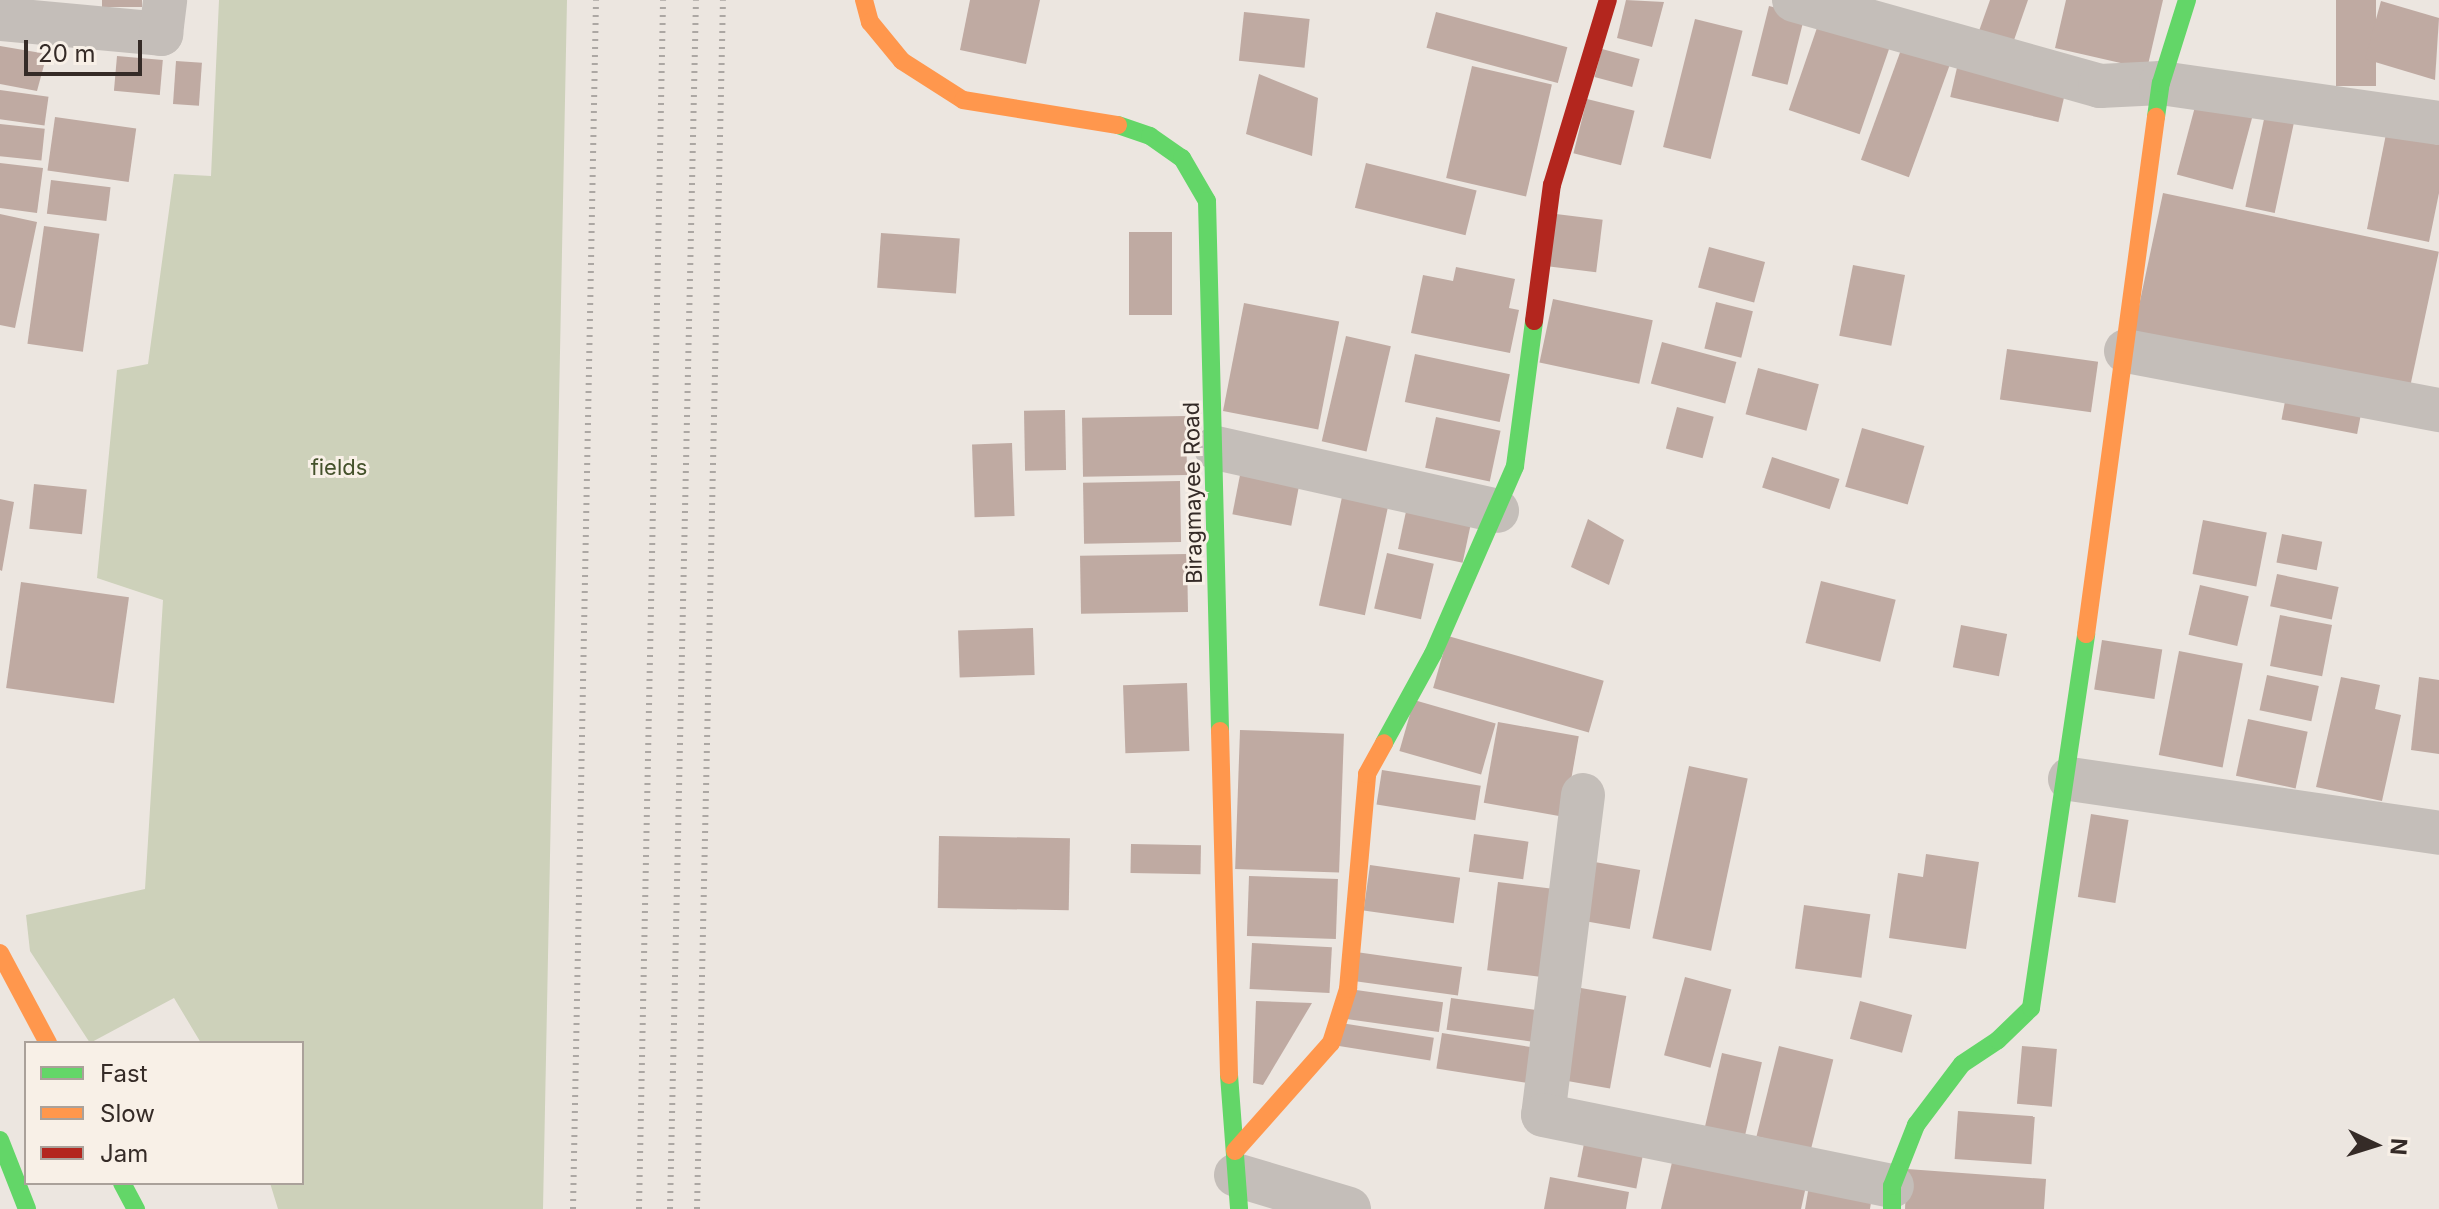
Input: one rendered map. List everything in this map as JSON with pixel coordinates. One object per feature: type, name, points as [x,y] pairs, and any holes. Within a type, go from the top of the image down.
[{"type":"street","points":[[0,19],[161,34],[165,0]]},
{"type":"street","name":"Biragmayee Road","points":[[864,0],[870,22],[902,61],[963,100],[1116,124],[1150,136],[1182,158],[1207,201],[1237,1178]]},
{"type":"street","points":[[1349,1209],[1237,1178],[1331,1043],[1348,989],[1367,774],[1433,654],[1515,466],[1552,185],[1608,0]]},
{"type":"street","points":[[1794,0],[2100,86],[2161,83],[2439,123]]},
{"type":"street","points":[[1583,795],[1543,1115],[1892,1197],[1916,1125],[1962,1064],[1998,1040],[2031,1008],[2070,779],[2161,83],[2187,0]]},
{"type":"street","points":[[2126,351],[2439,410]]},
{"type":"street","points":[[1216,448],[1497,511]]},
{"type":"street","points":[[2070,779],[2439,833]]},
{"type":"street","points":[[0,953],[47,1041]]},
{"type":"street","points":[[1,1143],[27,1209]]},
{"type":"street","points":[[123,1185],[136,1209]]},
{"type":"green space","name":"fields","points":[[219,0],[567,0],[543,1209],[278,1209],[271,1185],[304,1185],[304,1041],[200,1041],[174,998],[89,1041],[30,951],[26,915],[145,889],[163,600],[97,578],[117,370],[148,364],[174,174],[211,176]]},
{"type":"building","points":[[102,0],[142,0],[142,7],[102,7]]},
{"type":"building","points":[[970,0],[1040,0],[1026,64],[960,50]]},
{"type":"building","points":[[1626,0],[1664,2],[1652,47],[1617,38]]},
{"type":"building","points":[[1990,0],[2028,0],[2013,43],[1979,31]]},
{"type":"building","points":[[2066,0],[2163,0],[2147,69],[2055,48]]},
{"type":"building","points":[[2336,0],[2376,0],[2376,86],[2336,86]]},
{"type":"building","points":[[2381,1],[2439,18],[2435,80],[2365,59]]},
{"type":"building","points":[[1769,6],[1805,15],[1787,85],[1752,76]]},
{"type":"building","points":[[1244,12],[1310,19],[1305,68],[1239,61]]},
{"type":"building","points":[[1436,12],[1567,47],[1558,83],[1426,48]]},
{"type":"building","points":[[1695,19],[1743,31],[1711,159],[1663,147]]},
{"type":"building","points":[[1819,22],[1890,46],[1860,134],[1789,110]]},
{"type":"building","points":[[0,46],[47,54],[37,91],[0,84]]},
{"type":"building","points":[[1902,47],[1950,64],[1909,177],[1861,160]]},
{"type":"building","points":[[1602,49],[1640,59],[1632,87],[1594,77]]},
{"type":"building","points":[[117,56],[163,60],[160,95],[114,91]]},
{"type":"building","points":[[1959,59],[2067,84],[2058,122],[1950,97]]},
{"type":"building","points":[[176,61],[202,63],[199,106],[173,104]]},
{"type":"building","points":[[1472,66],[1552,84],[1526,196],[1446,178]]},
{"type":"building","points":[[1259,74],[1318,98],[1312,156],[1246,134]]},
{"type":"building","points":[[0,90],[49,97],[44,126],[0,119]]},
{"type":"building","points":[[1587,99],[1635,111],[1621,165],[1573,153]]},
{"type":"building","points":[[2196,103],[2252,118],[2233,189],[2177,174]]},
{"type":"building","points":[[2267,105],[2296,111],[2275,213],[2245,207]]},
{"type":"building","points":[[55,117],[136,128],[129,182],[47,170]]},
{"type":"building","points":[[0,124],[45,129],[41,161],[0,156]]},
{"type":"building","points":[[2386,134],[2439,145],[2439,193],[2429,242],[2367,229]]},
{"type":"building","points":[[0,163],[43,168],[37,213],[0,208]]},
{"type":"building","points":[[1366,163],[1477,191],[1465,235],[1355,208]]},
{"type":"building","points":[[51,180],[111,187],[106,221],[47,214]]},
{"type":"building","points":[[2163,193],[2439,252],[2409,392],[2133,334]]},
{"type":"building","points":[[0,214],[37,222],[15,328],[0,325]]},
{"type":"building","points":[[1556,214],[1603,220],[1596,272],[1550,267]]},
{"type":"building","points":[[44,226],[99,234],[83,352],[27,344]]},
{"type":"building","points":[[1129,232],[1172,232],[1172,315],[1129,315]]},
{"type":"building","points":[[881,233],[960,239],[956,293],[877,288]]},
{"type":"building","points":[[1709,247],[1765,262],[1754,303],[1698,288]]},
{"type":"building","points":[[1853,265],[1905,275],[1891,346],[1839,336]]},
{"type":"building","points":[[1456,267],[1515,279],[1509,308],[1519,310],[1510,353],[1411,333],[1423,275],[1453,281]]},
{"type":"building","points":[[1553,299],[1653,320],[1639,384],[1539,363]]},
{"type":"building","points":[[1716,302],[1753,311],[1741,358],[1704,349]]},
{"type":"building","points":[[1244,303],[1339,322],[1318,429],[1223,411]]},
{"type":"building","points":[[1346,336],[1391,346],[1367,452],[1322,441]]},
{"type":"building","points":[[1662,342],[1736,362],[1725,403],[1651,384]]},
{"type":"building","points":[[2007,349],[2098,362],[2091,412],[2000,400]]},
{"type":"building","points":[[1415,354],[1510,374],[1500,422],[1405,402]]},
{"type":"building","points":[[1758,368],[1819,384],[1806,431],[1746,414]]},
{"type":"building","points":[[2288,386],[2364,401],[2357,434],[2282,419]]},
{"type":"building","points":[[1677,407],[1714,417],[1703,458],[1666,449]]},
{"type":"building","points":[[1065,410],[1066,470],[1025,471],[1024,411]]},
{"type":"building","points":[[1186,416],[1187,475],[1083,477],[1082,418]]},
{"type":"building","points":[[1436,417],[1501,431],[1490,482],[1425,468]]},
{"type":"building","points":[[1862,428],[1924,446],[1908,505],[1845,487]]},
{"type":"building","points":[[1012,443],[1015,516],[975,517],[972,444]]},
{"type":"building","points":[[1772,457],[1840,479],[1830,509],[1762,487]]},
{"type":"building","points":[[1240,475],[1299,486],[1291,526],[1232,514]]},
{"type":"building","points":[[1180,481],[1181,542],[1084,544],[1083,483]]},
{"type":"building","points":[[34,484],[87,490],[82,534],[29,529]]},
{"type":"building","points":[[1342,497],[1388,507],[1365,615],[1319,606]]},
{"type":"building","points":[[0,499],[14,502],[2,571],[0,570]]},
{"type":"building","points":[[1408,502],[1473,516],[1463,563],[1398,549]]},
{"type":"building","points":[[1588,519],[1624,540],[1609,585],[1571,567]]},
{"type":"building","points":[[2203,520],[2267,532],[2256,586],[2193,574]]},
{"type":"building","points":[[2282,534],[2322,542],[2317,570],[2276,562]]},
{"type":"building","points":[[1387,553],[1434,564],[1421,619],[1374,609]]},
{"type":"building","points":[[1187,554],[1188,612],[1081,614],[1080,556]]},
{"type":"building","points":[[2277,574],[2339,587],[2332,619],[2270,606]]},
{"type":"building","points":[[1821,581],[1896,600],[1880,662],[1806,643]]},
{"type":"building","points":[[21,582],[129,597],[114,703],[6,688]]},
{"type":"building","points":[[2200,585],[2249,596],[2237,646],[2189,635]]},
{"type":"building","points":[[2280,615],[2332,625],[2322,676],[2270,666]]},
{"type":"building","points":[[1961,625],[2007,634],[1999,676],[1953,667]]},
{"type":"building","points":[[1033,628],[1035,675],[960,678],[958,631]]},
{"type":"building","points":[[1448,636],[1604,681],[1589,733],[1433,688]]},
{"type":"building","points":[[2102,640],[2162,650],[2154,699],[2094,689]]},
{"type":"building","points":[[2179,651],[2243,663],[2223,767],[2159,755]]},
{"type":"building","points":[[2267,675],[2319,686],[2311,721],[2260,710]]},
{"type":"building","points":[[2341,677],[2380,685],[2375,709],[2401,715],[2382,801],[2316,787]]},
{"type":"building","points":[[2419,677],[2439,680],[2439,754],[2411,750]]},
{"type":"building","points":[[1187,683],[1189,751],[1125,753],[1123,685]]},
{"type":"building","points":[[1414,700],[1496,723],[1481,774],[1399,751]]},
{"type":"building","points":[[2248,719],[2308,732],[2296,788],[2236,776]]},
{"type":"building","points":[[1498,722],[1579,736],[1565,817],[1484,803]]},
{"type":"building","points":[[1240,730],[1344,734],[1339,873],[1235,869]]},
{"type":"building","points":[[1689,766],[1748,778],[1711,951],[1652,938]]},
{"type":"building","points":[[1382,770],[1481,786],[1475,820],[1377,805]]},
{"type":"building","points":[[2091,814],[2129,820],[2115,903],[2078,897]]},
{"type":"building","points":[[1474,834],[1528,842],[1523,879],[1469,872]]},
{"type":"building","points":[[939,836],[1070,838],[1069,910],[938,908]]},
{"type":"building","points":[[1131,844],[1201,845],[1200,874],[1130,873]]},
{"type":"building","points":[[1926,854],[1979,862],[1966,949],[1889,938],[1898,873],[1923,877]]},
{"type":"building","points":[[1589,861],[1640,870],[1630,929],[1579,920]]},
{"type":"building","points":[[1370,865],[1460,878],[1454,923],[1364,911]]},
{"type":"building","points":[[1249,876],[1338,879],[1336,939],[1247,936]]},
{"type":"building","points":[[1498,882],[1555,889],[1544,977],[1487,970]]},
{"type":"building","points":[[1804,905],[1870,914],[1861,978],[1795,968]]},
{"type":"building","points":[[1252,943],[1332,947],[1329,993],[1250,989]]},
{"type":"building","points":[[1356,952],[1462,967],[1458,996],[1352,981]]},
{"type":"building","points":[[1685,977],[1731,989],[1710,1068],[1664,1055]]},
{"type":"building","points":[[1581,988],[1626,996],[1610,1089],[1565,1081]]},
{"type":"building","points":[[1349,989],[1443,1002],[1439,1032],[1345,1019]]},
{"type":"building","points":[[1451,998],[1545,1011],[1541,1043],[1447,1030]]},
{"type":"building","points":[[1256,1001],[1312,1003],[1263,1085],[1253,1083]]},
{"type":"building","points":[[1860,1001],[1912,1015],[1902,1053],[1850,1039]]},
{"type":"building","points":[[1341,1023],[1434,1038],[1430,1060],[1337,1046]]},
{"type":"building","points":[[1442,1033],[1540,1048],[1534,1084],[1436,1069]]},
{"type":"building","points":[[1779,1046],[1833,1060],[1811,1150],[1757,1136]]},
{"type":"building","points":[[2022,1046],[2057,1049],[2052,1107],[2017,1104]]},
{"type":"building","points":[[1722,1053],[1762,1062],[1745,1136],[1705,1127]]},
{"type":"building","points":[[1958,1111],[2035,1116],[2031,1164],[1955,1159]]},
{"type":"building","points":[[1587,1128],[1646,1139],[1636,1189],[1577,1177]]},
{"type":"building","points":[[1673,1158],[1808,1177],[1801,1209],[1661,1209]]},
{"type":"building","points":[[1907,1169],[2046,1179],[2044,1209],[1905,1209]]},
{"type":"building","points":[[1550,1177],[1629,1192],[1626,1209],[1544,1209]]},
{"type":"building","points":[[1810,1180],[1873,1189],[1870,1209],[1805,1209]]},
{"type":"railway","points":[[573,1209],[596,0]]},
{"type":"railway","points":[[639,1209],[663,0]]},
{"type":"railway","points":[[670,1209],[696,0]]},
{"type":"railway","points":[[697,1209],[723,0]]},
{"type":"traffic: fast","points":[[2156,117],[2161,83],[2187,0]]},
{"type":"traffic: fast","points":[[1118,125],[1150,136],[1182,158],[1207,201],[1220,731]]},
{"type":"traffic: fast","points":[[1384,743],[1433,654],[1515,466],[1534,321]]},
{"type":"traffic: fast","points":[[1892,1209],[1892,1186],[1916,1125],[1962,1064],[1998,1040],[2031,1008],[2086,634]]},
{"type":"traffic: fast","points":[[1229,1075],[1239,1209]]},
{"type":"traffic: fast","points":[[0,1140],[27,1209]]},
{"type":"traffic: fast","points":[[123,1185],[136,1209]]},
{"type":"traffic: slow","points":[[864,0],[870,22],[902,61],[963,100],[1118,125]]},
{"type":"traffic: slow","points":[[2086,634],[2156,117]]},
{"type":"traffic: slow","points":[[1220,731],[1229,1075]]},
{"type":"traffic: slow","points":[[1235,1151],[1331,1043],[1348,989],[1367,774],[1384,743]]},
{"type":"traffic: slow","points":[[0,953],[47,1041]]},
{"type":"traffic: jam","points":[[1534,321],[1552,185],[1608,0]]}]
